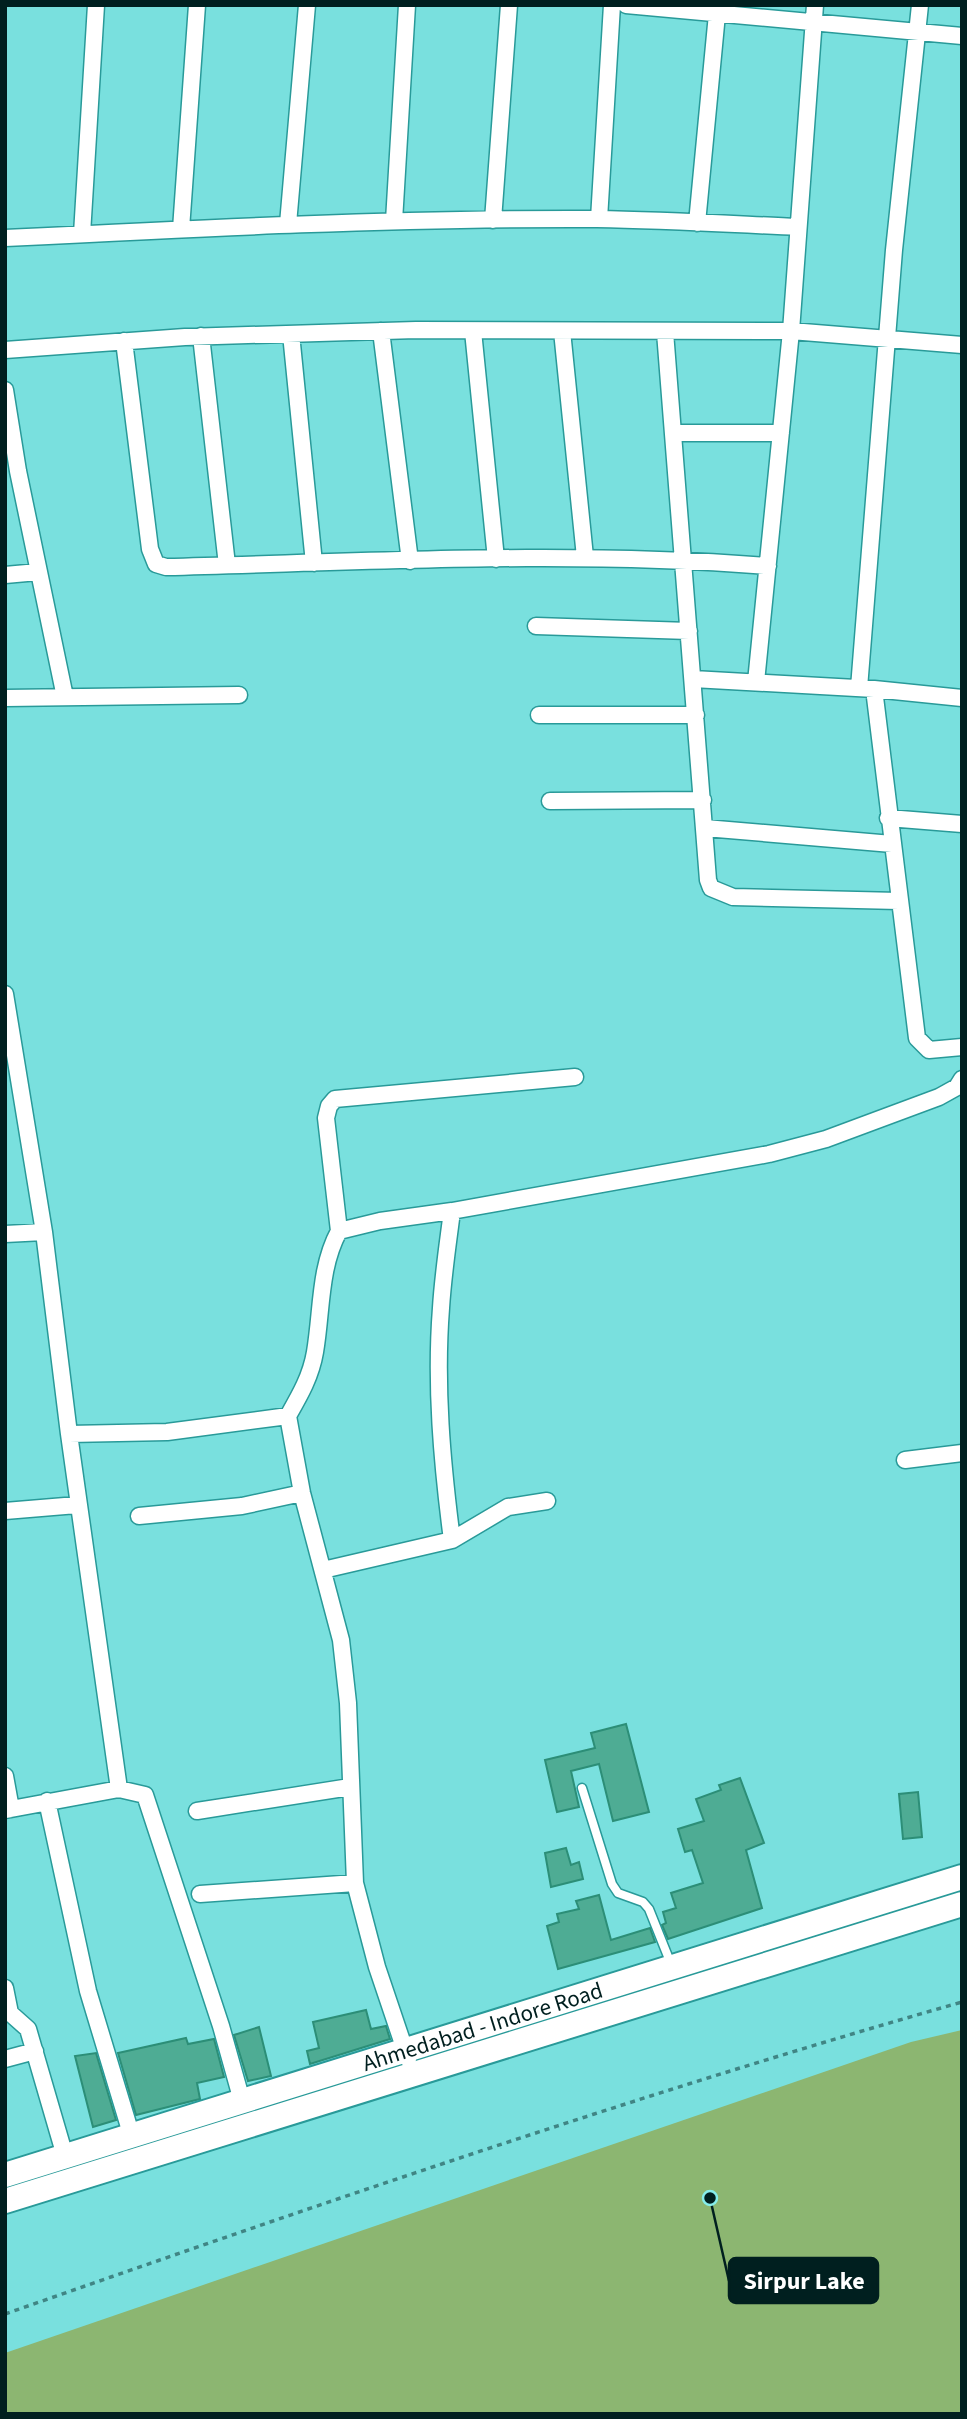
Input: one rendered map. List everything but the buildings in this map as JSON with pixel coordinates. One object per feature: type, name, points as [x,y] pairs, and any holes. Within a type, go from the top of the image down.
[{"type":"highway","name":"Ahmedabad - Indore Road","points":[[5,2175],[962,1877]]},
{"type":"highway","name":"Ahmedabad - Indore Road","points":[[5,2201],[962,1904]]},
{"type":"street","points":[[82,234],[96,5]]},
{"type":"street","points":[[181,229],[197,5]]},
{"type":"street","points":[[288,224],[307,5]]},
{"type":"street","points":[[394,221],[407,5]]},
{"type":"street","points":[[493,220],[509,5]]},
{"type":"street","points":[[599,219],[612,5]]},
{"type":"street","points":[[626,5],[717,14],[814,13],[962,36]]},
{"type":"street","points":[[920,5],[886,338],[867,688],[888,818],[917,1038],[929,1050],[962,1047]]},
{"type":"street","points":[[756,682],[791,331],[814,13]]},
{"type":"street","points":[[697,223],[717,14]]},
{"type":"street","points":[[5,238],[394,221],[599,219],[798,227]]},
{"type":"street","points":[[5,350],[201,336],[381,331],[791,331],[962,345]]},
{"type":"street","points":[[381,331],[410,561]]},
{"type":"street","points":[[473,331],[496,559]]},
{"type":"street","points":[[562,331],[585,557]]},
{"type":"street","points":[[665,332],[708,880],[712,888],[720,893],[743,897],[899,901]]},
{"type":"street","points":[[291,334],[314,563]]},
{"type":"street","points":[[201,336],[227,565]]},
{"type":"street","points":[[124,341],[150,548],[156,564],[166,567],[585,557],[682,559],[768,566]]},
{"type":"street","points":[[5,390],[11,472],[38,572],[65,697]]},
{"type":"street","points":[[673,433],[780,433]]},
{"type":"street","points":[[5,575],[38,572]]},
{"type":"street","points":[[536,626],[689,631]]},
{"type":"street","points":[[693,679],[961,694]]},
{"type":"street","points":[[5,698],[239,695]]},
{"type":"street","points":[[539,715],[696,715]]},
{"type":"street","points":[[550,801],[703,800]]},
{"type":"street","points":[[888,818],[962,824]]},
{"type":"street","points":[[705,828],[891,844]]},
{"type":"street","points":[[5,994],[44,1231],[77,1505],[91,1576],[119,1789]]},
{"type":"street","points":[[414,2075],[377,1968],[355,1883],[348,1703],[341,1640],[302,1493],[288,1416],[306,1384],[314,1354],[329,1248],[339,1231],[326,1118],[329,1106],[335,1099],[575,1077]]},
{"type":"street","points":[[339,1231],[380,1220],[452,1211],[780,1151],[826,1139],[939,1097],[957,1087],[962,1079]]},
{"type":"street","points":[[452,1211],[441,1310],[439,1394],[442,1464],[452,1539]]},
{"type":"street","points":[[5,1234],[44,1231]]},
{"type":"street","points":[[69,1434],[167,1432],[288,1416]]},
{"type":"street","points":[[905,1460],[962,1453]]},
{"type":"street","points":[[139,1516],[242,1506],[302,1493]]},
{"type":"street","points":[[323,1570],[452,1539],[508,1507],[547,1501]]},
{"type":"street","points":[[5,1511],[77,1505]]},
{"type":"street","points":[[5,1776],[8,1810],[119,1789],[145,1796],[221,2025],[242,2101]]},
{"type":"street","points":[[197,1811],[350,1787]]},
{"type":"street","points":[[47,1801],[88,1991],[132,2137]]},
{"type":"street","points":[[200,1894],[355,1883]]},
{"type":"street","points":[[5,1988],[10,2013],[28,2029],[65,2157]]},
{"type":"street","points":[[5,2059],[35,2051]]},
{"type":"lane","points":[[582,1788],[612,1884],[618,1893],[643,1902],[649,1909],[673,1967]]},
{"type":"path","points":[[5,2314],[322,2203],[539,2132],[736,2069],[962,2003]]},
{"type":"shaded area","points":[[962,2030],[962,2414],[5,2414],[5,2353],[911,2042]]},
{"type":"place","name":"Sirpur Lake","points":[[710,2198]]}]
